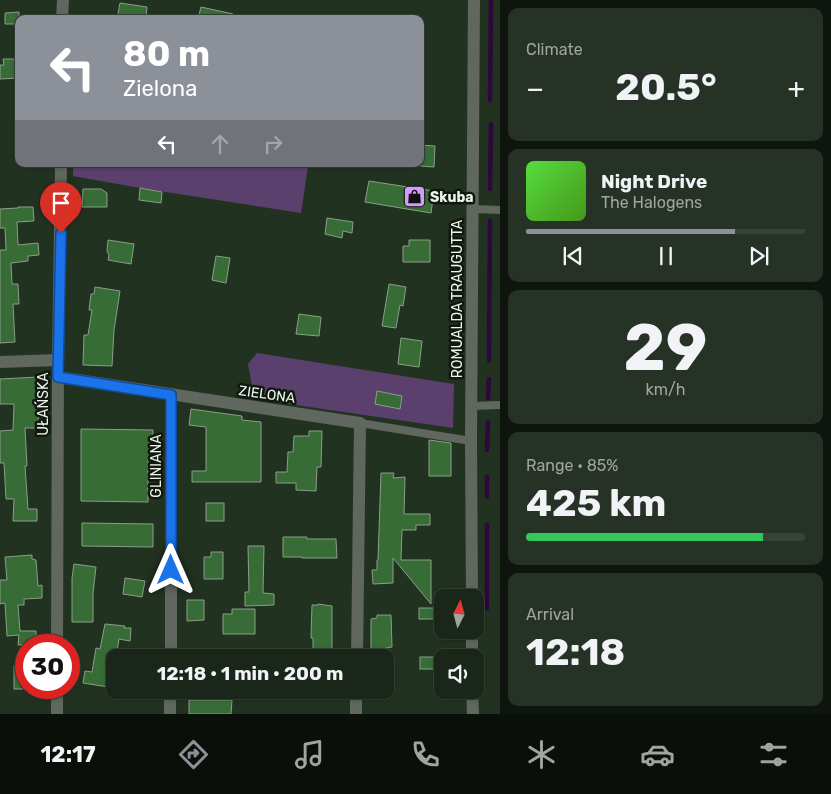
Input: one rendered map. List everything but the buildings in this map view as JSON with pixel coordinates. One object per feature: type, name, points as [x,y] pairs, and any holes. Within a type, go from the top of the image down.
[{"type":"street","points":[[62,0],[62,15]]},
{"type":"street","name":"ROMUALDA TRAUGUTTA","points":[[472,589],[474,0]]},
{"type":"street","name":"UŁAŃSKA","points":[[57,634],[61,167]]},
{"type":"street","points":[[0,362],[58,360]]},
{"type":"street","name":"ZIELONA","points":[[58,377],[360,422]]},
{"type":"street","name":"GLINIANA","points":[[170,649],[171,395]]},
{"type":"street","points":[[356,649],[360,422]]},
{"type":"street","points":[[57,699],[57,714]]},
{"type":"street","points":[[170,699],[170,714]]},
{"type":"street","points":[[356,699],[356,714]]},
{"type":"street","points":[[472,699],[473,714]]},
{"type":"lane","points":[[473,209],[500,210]]},
{"type":"lane","points":[[472,406],[500,405]]},
{"type":"lane","name":"ZIELONA","points":[[360,422],[471,440]]},
{"type":"shaded area","points":[[73,167],[308,167],[301,213],[73,176]]},
{"type":"shaded area","points":[[257,353],[454,384],[453,428],[262,400],[252,386],[248,364]]},
{"type":"waterway","points":[[490,100],[491,0]]},
{"type":"waterway","points":[[490,189],[491,124]]},
{"type":"waterway","points":[[489,360],[490,221]]},
{"type":"waterway","points":[[488,398],[489,379]]},
{"type":"waterway","points":[[487,450],[488,422]]},
{"type":"waterway","points":[[487,477],[487,496]]},
{"type":"waterway","points":[[487,525],[487,608]]},
{"type":"place","name":"Skuba","points":[[414,197]]},
{"type":"route","points":[[61,233],[58,377],[171,395],[171,570]]}]
